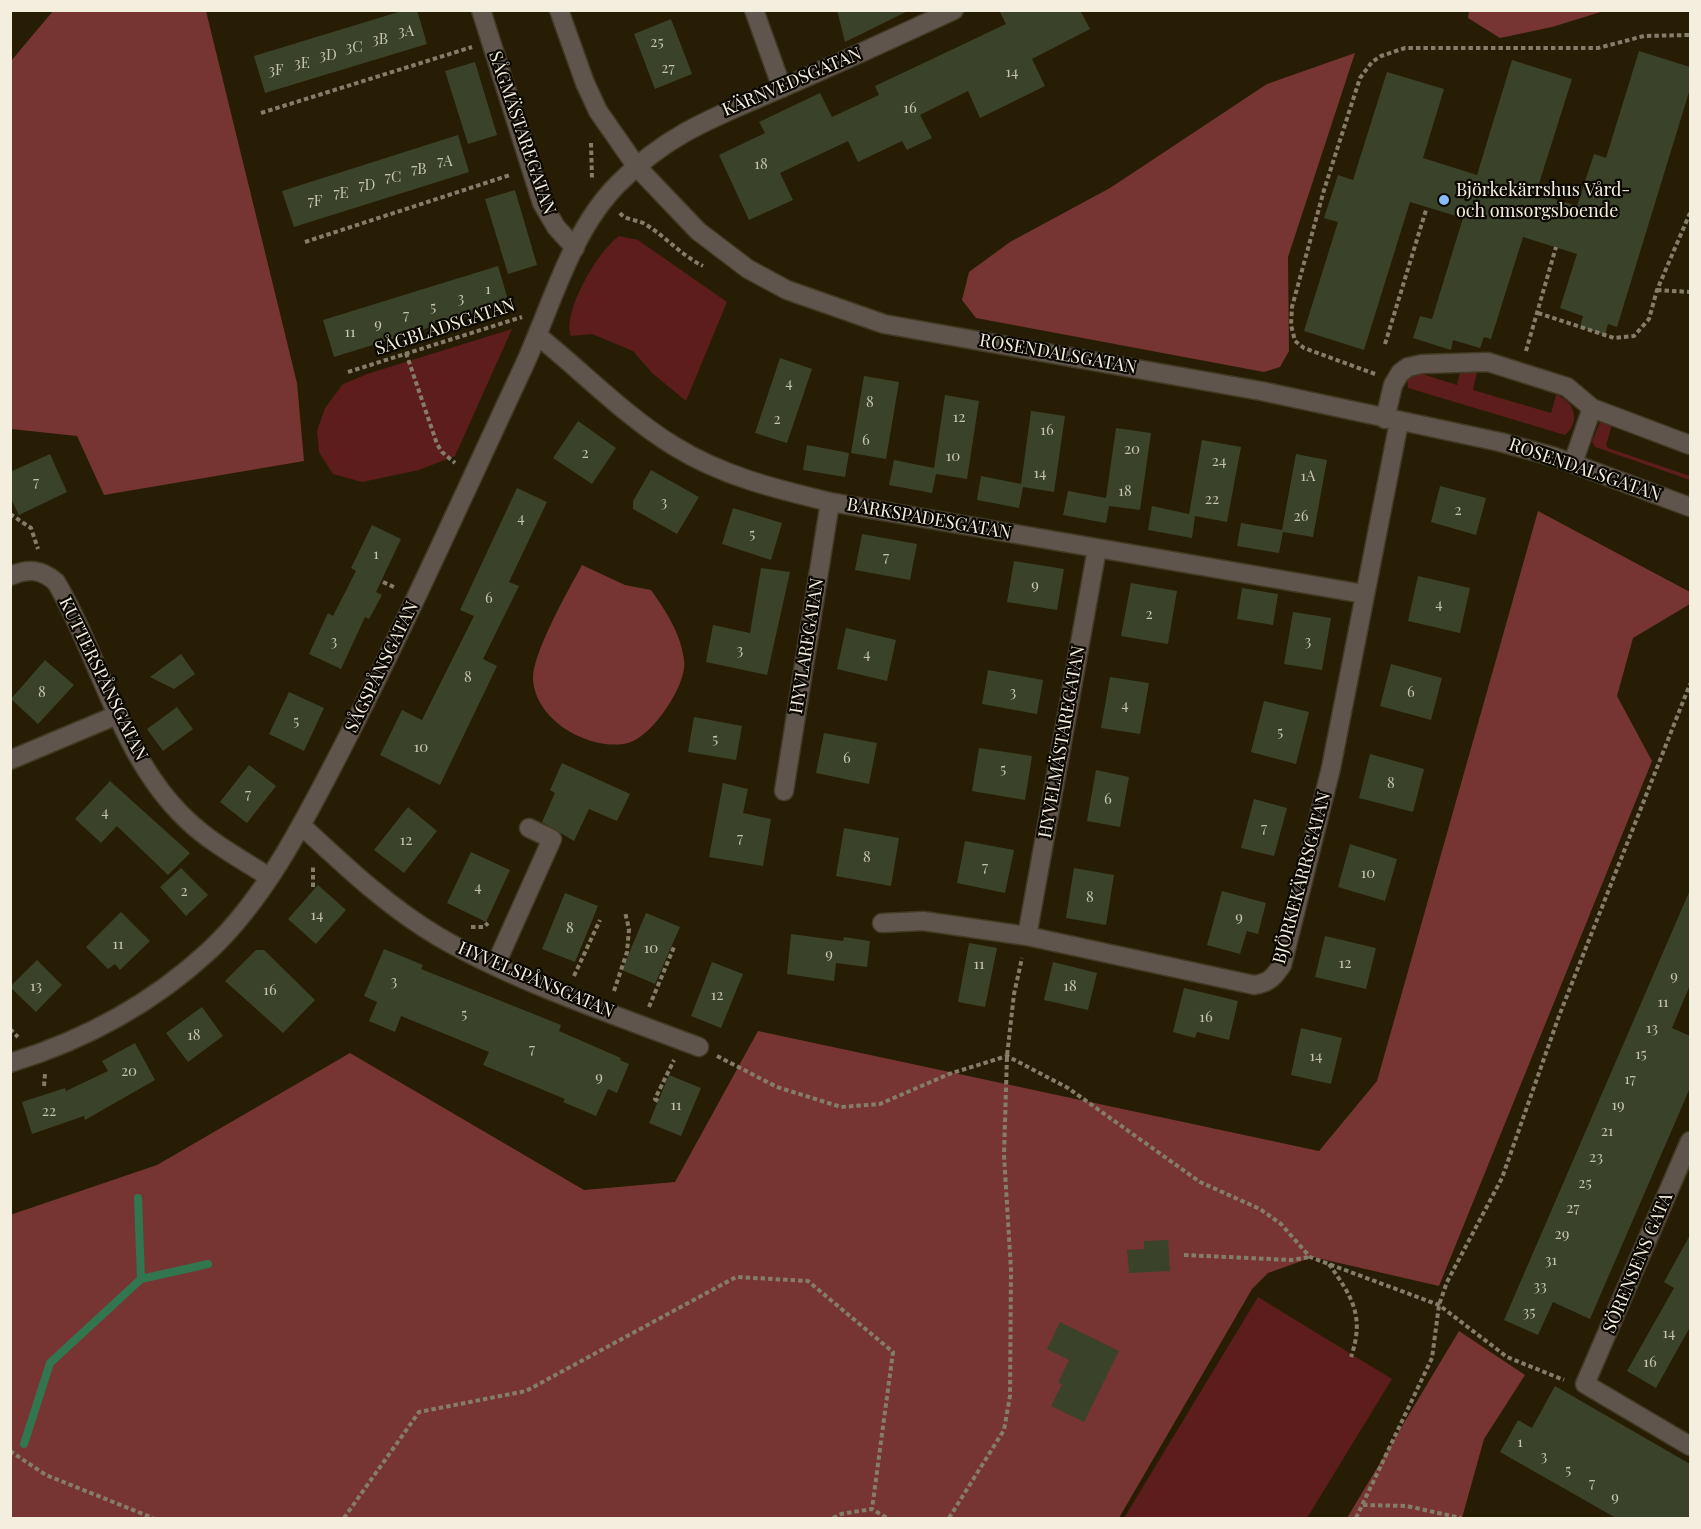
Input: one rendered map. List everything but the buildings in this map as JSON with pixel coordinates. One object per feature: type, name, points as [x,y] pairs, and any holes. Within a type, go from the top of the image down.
[{"type":"street","name":"SÅGMÄSTAREGATAN","points":[[481,10],[542,203],[556,227],[575,248]]},
{"type":"street","name":"ROSENDALSGATAN","points":[[559,10],[585,83],[598,111],[637,166],[674,208],[717,247],[748,269],[787,290],[833,309],[884,324],[1251,388],[1500,442],[1573,463],[1690,507]]},
{"type":"street","points":[[754,10],[782,88]]},
{"type":"street","name":"KÄRNVEDSGATAN","points":[[637,166],[662,147],[707,119],[782,88],[954,10]]},
{"type":"street","name":"SÅGSPÅNSGATAN","points":[[10,1063],[59,1047],[102,1027],[144,1002],[212,948],[242,915],[269,877],[301,825],[371,692],[538,336],[575,248],[606,198],[637,166]]},
{"type":"street","name":"BARKSPADESGATAN","points":[[538,336],[647,427],[674,446],[731,474],[830,502],[1364,594]]},
{"type":"street","points":[[1395,381],[1408,367],[1422,363],[1488,362],[1567,387],[1592,408],[1690,445]]},
{"type":"street","name":"BJÖRKEKÄRRSGATAN","points":[[882,923],[923,921],[1027,936],[1254,985],[1265,983],[1275,976],[1282,965],[1351,677],[1392,420],[1395,381]]},
{"type":"street","points":[[1573,463],[1592,408]]},
{"type":"street","name":"HYVLAREGATAN","points":[[784,791],[830,502]]},
{"type":"street","name":"HYVELMÄSTAREGATAN","points":[[1027,936],[1097,549]]},
{"type":"street","points":[[10,576],[35,570],[46,574]]},
{"type":"street","name":"KUTTERSPÅNSGATAN","points":[[46,574],[56,582],[66,600],[117,715],[169,802],[208,838],[269,877]]},
{"type":"street","points":[[10,760],[117,715]]},
{"type":"street","name":"HYVELSPÅNSGATAN","points":[[301,825],[366,884],[445,940],[495,966],[691,1043]]},
{"type":"street","points":[[495,966],[552,839],[529,828]]},
{"type":"street","name":"SÖRENSENS GATA","points":[[1585,1384],[1690,1141]]},
{"type":"street","points":[[1585,1384],[1690,1446]]},
{"type":"path","points":[[1395,381],[1304,348],[1295,342],[1291,324],[1292,307],[1324,190],[1360,78],[1365,70],[1381,56],[1405,48],[1598,48],[1644,36],[1690,35]]},
{"type":"path","points":[[261,113],[491,41]]},
{"type":"path","points":[[305,242],[531,168]]},
{"type":"path","points":[[1385,344],[1426,210]]},
{"type":"path","points":[[1538,313],[1614,338],[1634,336],[1649,319],[1657,290],[1690,213]]},
{"type":"path","points":[[1520,372],[1556,247]]},
{"type":"path","points":[[1657,290],[1690,292]]},
{"type":"path","name":"SÅGBLADSGATAN","points":[[348,372],[550,308]]},
{"type":"path","points":[[406,353],[437,444],[442,453],[473,474]]},
{"type":"path","points":[[10,514],[31,528],[46,574]]},
{"type":"path","points":[[1356,1518],[1432,1358],[1439,1305],[1448,1282],[1502,1178],[1559,1016],[1690,684]]},
{"type":"path","points":[[606,1010],[627,952],[629,929],[625,912]]},
{"type":"path","points":[[445,940],[457,927],[484,927],[492,914]]},
{"type":"path","points":[[566,994],[600,920]]},
{"type":"path","points":[[949,1518],[1004,1430],[1010,1396],[1011,1270],[1004,1155],[1007,1056],[1014,994],[1027,936]]},
{"type":"path","points":[[642,1024],[674,947]]},
{"type":"path","points":[[658,1101],[655,1099],[691,1043],[777,1087],[841,1107],[880,1104],[948,1074],[1007,1056],[1068,1088],[1200,1182],[1260,1209],[1281,1224],[1310,1257],[1439,1305],[1507,1357],[1558,1378],[1585,1384]]},
{"type":"path","points":[[1184,1255],[1291,1260],[1310,1257]]},
{"type":"path","points":[[1328,1264],[1356,1308],[1358,1328],[1351,1357]]},
{"type":"path","points":[[344,1518],[419,1412],[526,1391],[735,1277],[808,1281],[893,1352],[872,1509]]},
{"type":"path","points":[[10,1451],[46,1475],[153,1518]]},
{"type":"path","points":[[1363,1505],[1407,1506],[1461,1518]]},
{"type":"path","points":[[833,1518],[841,1514],[872,1509],[887,1518]]},
{"type":"shaded area","points":[[1469,10],[1604,11],[1552,27],[1500,38],[1468,18]]},
{"type":"shaded area","points":[[53,11],[206,11],[297,383],[304,461],[104,495],[77,436],[11,429],[11,61]]},
{"type":"shaded area","points":[[1355,53],[1288,257],[1289,351],[1280,367],[1264,372],[976,318],[962,300],[969,272],[1010,242],[1110,188],[1267,84]]},
{"type":"shaded area","points":[[619,236],[638,240],[727,302],[686,401],[652,373],[633,351],[592,334],[571,336],[572,312],[584,282],[602,254]]},
{"type":"shaded area","points":[[512,329],[455,456],[419,470],[362,482],[333,474],[319,452],[317,431],[325,408],[343,384],[367,374]]},
{"type":"shaded area","points":[[1416,372],[1457,385],[1460,372],[1477,372],[1473,390],[1551,413],[1556,395],[1568,402],[1574,412],[1573,424],[1565,435],[1408,388],[1407,378]]},
{"type":"shaded area","points":[[1600,422],[1612,425],[1606,445],[1608,448],[1690,476],[1690,480],[1595,447],[1592,442]]},
{"type":"shaded area","points":[[1538,511],[1690,592],[1690,604],[1633,638],[1617,696],[1652,761],[1439,1286],[1313,1257],[1268,1273],[1252,1289],[1119,1518],[11,1518],[10,1215],[157,1165],[350,1053],[584,1190],[675,1182],[758,1031],[1319,1151],[1377,1081]]},
{"type":"shaded area","points":[[582,565],[625,585],[651,590],[672,623],[680,641],[684,670],[674,695],[647,731],[628,743],[613,745],[597,743],[567,730],[553,719],[543,707],[536,693],[533,678],[539,653]]},
{"type":"shaded area","points":[[1258,1297],[1392,1379],[1307,1518],[1124,1518]]},
{"type":"shaded area","points":[[1459,1331],[1525,1375],[1484,1439],[1462,1518],[1347,1518]]},
{"type":"waterway","points":[[138,1198],[141,1279]]},
{"type":"waterway","points":[[24,1444],[50,1363],[141,1279],[208,1264]]},
{"type":"place","name":"Björkekärrshus Vård- och omsorgsboende","points":[[1444,200]]}]
